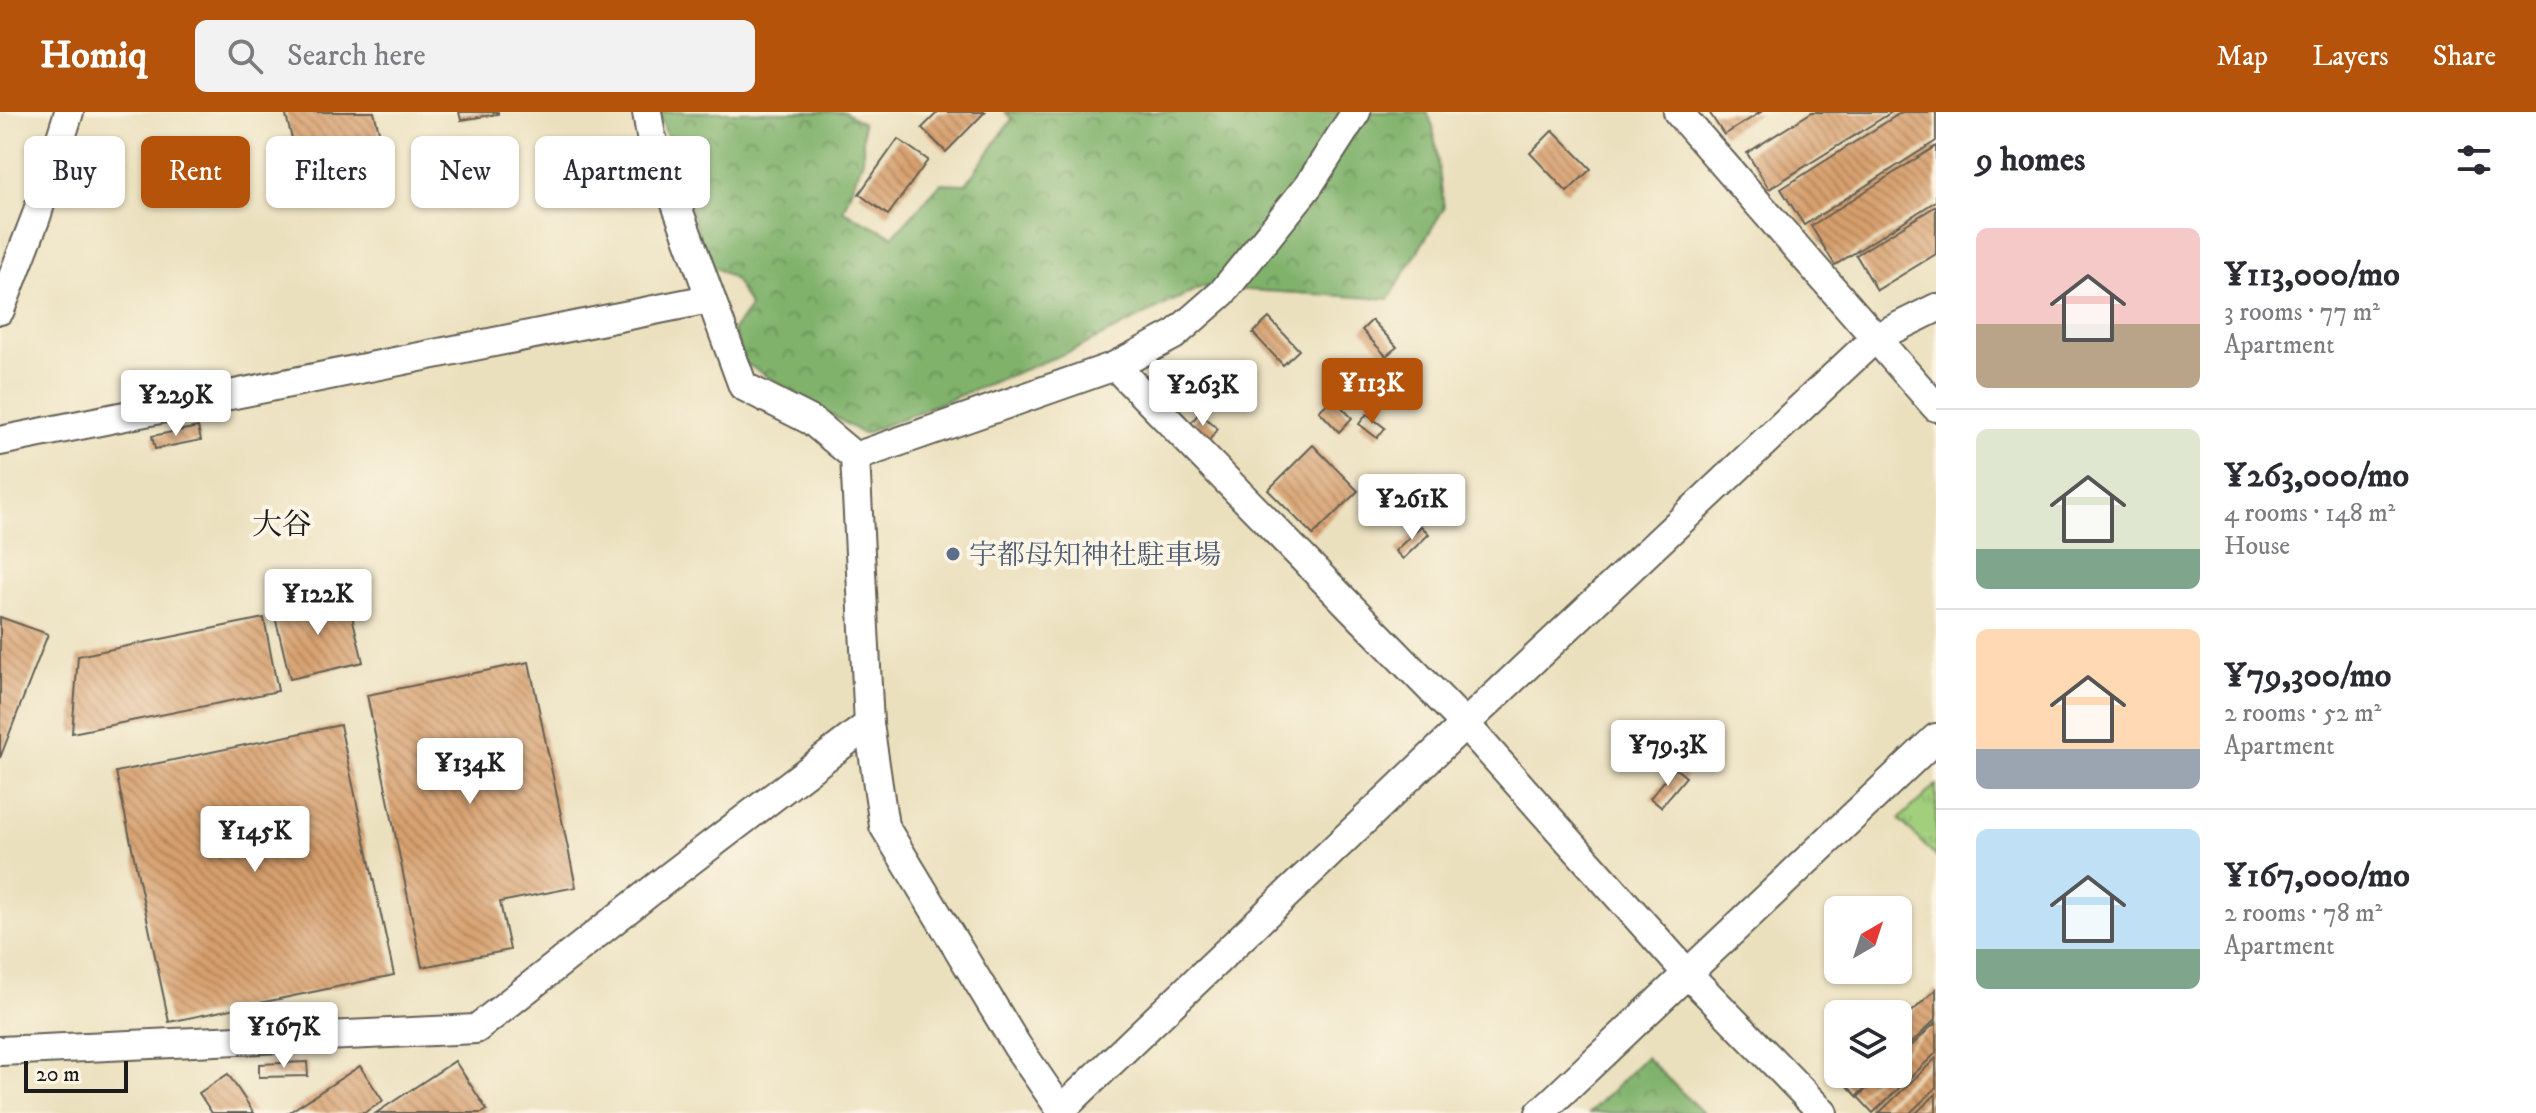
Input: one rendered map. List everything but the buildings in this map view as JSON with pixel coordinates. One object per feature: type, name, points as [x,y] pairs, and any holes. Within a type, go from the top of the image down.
[{"type":"street","points":[[0,310],[36,217],[69,112]]},
{"type":"street","points":[[647,112],[651,136],[743,386],[812,421],[855,457],[869,724],[884,826],[1017,1046],[1062,1112],[1465,724],[1875,338],[1936,308]]},
{"type":"street","points":[[855,457],[1115,366],[1174,335],[1222,293],[1309,185],[1356,112]]},
{"type":"street","points":[[1678,112],[1936,407]]},
{"type":"street","points":[[0,441],[709,299]]},
{"type":"street","points":[[1115,366],[1465,724],[1686,972],[1823,1113]]},
{"type":"street","points":[[0,1051],[476,1029],[869,724]]},
{"type":"street","points":[[1540,1113],[1936,738]]},
{"type":"green space","points":[[659,112],[844,112],[863,123],[863,159],[843,211],[893,236],[941,183],[966,184],[1012,119],[1005,112],[1427,112],[1433,126],[1444,208],[1389,299],[1201,287],[1076,349],[863,434],[745,363],[733,330],[750,307],[735,280],[708,263],[690,208],[710,208],[710,136],[667,136]]},
{"type":"green space","points":[[1936,785],[1936,857],[1899,819]]},
{"type":"green space","points":[[1646,1057],[1703,1113],[1589,1113]]},
{"type":"place","name":"宇都母知神社駐車場","points":[[953,554]]},
{"type":"district","name":"大谷","points":[[282,524]]}]
